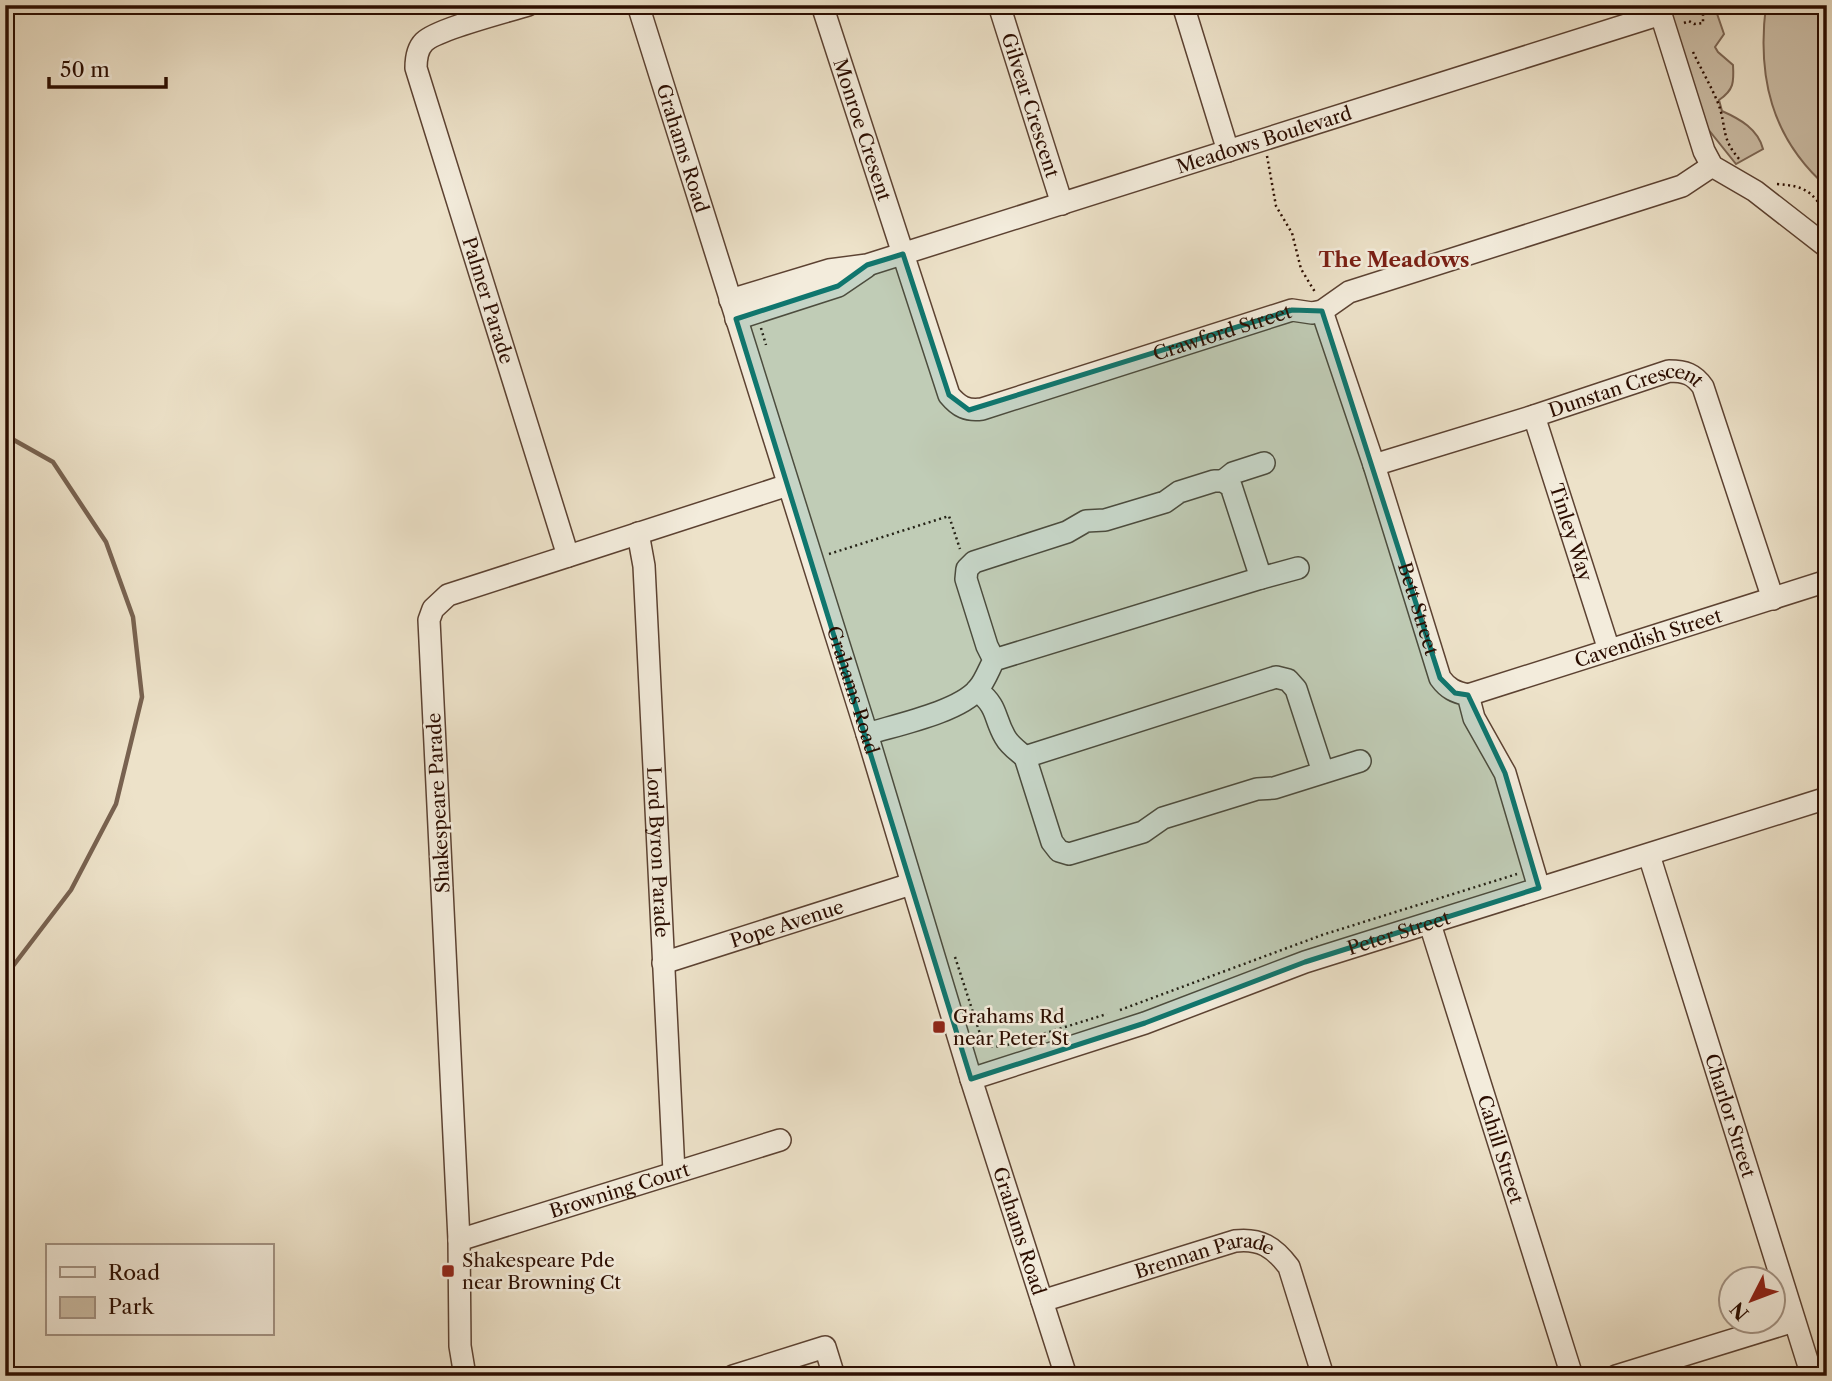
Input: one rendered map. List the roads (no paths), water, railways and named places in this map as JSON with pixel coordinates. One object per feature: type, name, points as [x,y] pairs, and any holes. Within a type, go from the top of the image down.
[{"type":"street","name":"Palmer Parade","points":[[528,5],[438,34],[423,43],[417,55],[416,68],[568,556]]},
{"type":"street","name":"Grahams Road","points":[[638,5],[867,734],[971,1079],[1066,1376]]},
{"type":"street","name":"Monroe Cresent","points":[[822,5],[903,254]]},
{"type":"street","name":"Gilvear Crescent","points":[[999,5],[1062,204]]},
{"type":"street","points":[[1183,5],[1228,151]]},
{"type":"street","name":"Meadows Boulevard","points":[[733,309],[828,270],[867,265],[903,254],[1667,11]]},
{"type":"street","points":[[1667,11],[1704,151],[1712,166],[1755,191],[1827,247]]},
{"type":"street","points":[[1322,311],[1349,292],[1682,186],[1712,166]]},
{"type":"street","name":"Crawford Street","points":[[903,254],[948,395],[956,405],[969,410],[982,410],[1293,310],[1312,313],[1322,311]]},
{"type":"street","name":"Bett Street","points":[[1322,311],[1374,465],[1440,678],[1446,687],[1455,693],[1468,695]]},
{"type":"street","name":"Dunstan Crescent","points":[[1374,465],[1669,371],[1691,374],[1703,387],[1773,598]]},
{"type":"street","name":"Tinley Way","points":[[1534,416],[1609,650]]},
{"type":"street","points":[[1223,481],[1233,473],[1264,463]]},
{"type":"street","points":[[994,660],[965,579],[967,569],[974,562],[1067,532],[1086,521],[1105,520],[1164,502],[1179,492],[1214,481],[1223,481],[1231,486],[1235,494],[1261,578]]},
{"type":"street","name":"Shakespeare Parade","points":[[465,1376],[460,1346],[459,1240],[429,620],[433,609],[448,594],[788,485]]},
{"type":"street","name":"Lord Byron Parade","points":[[638,533],[645,566],[674,1172]]},
{"type":"street","points":[[867,734],[935,714],[955,705],[977,690],[994,660],[1298,568]]},
{"type":"street","name":"Cavendish Street","points":[[1468,695],[1827,581]]},
{"type":"street","points":[[1025,757],[1276,677],[1288,680],[1296,689],[1323,772]]},
{"type":"street","points":[[977,690],[995,709],[1004,737],[1025,757],[1052,842],[1059,851],[1069,854],[1143,832],[1163,818],[1360,761]]},
{"type":"street","points":[[1468,695],[1474,718],[1505,774],[1539,888]]},
{"type":"street","name":"Peter Street","points":[[971,1079],[1145,1023],[1305,962],[1827,798]]},
{"type":"street","name":"Charlor Street","points":[[1649,855],[1812,1376]]},
{"type":"street","name":"Pope Avenue","points":[[663,963],[911,884]]},
{"type":"street","name":"Cahill Street","points":[[1430,924],[1572,1376]]},
{"type":"street","name":"Browning Court","points":[[459,1240],[780,1140]]},
{"type":"street","name":"Brennan Parade","points":[[1042,1301],[1235,1241],[1251,1239],[1266,1244],[1280,1254],[1289,1267],[1323,1376]]},
{"type":"street","points":[[1616,1376],[1794,1321]]},
{"type":"street","points":[[733,1376],[825,1348],[834,1376]]},
{"type":"waterway","points":[[5,435],[53,462],[106,542],[133,617],[142,697],[116,804],[71,890],[13,966],[5,968]]},
{"type":"place","name":"Grahams Rd near Peter St","points":[[939,1027]]},
{"type":"place","name":"Shakespeare Pde near Browning Ct","points":[[448,1271]]},
{"type":"district","name":"The Meadows","points":[[1394,260]]}]
